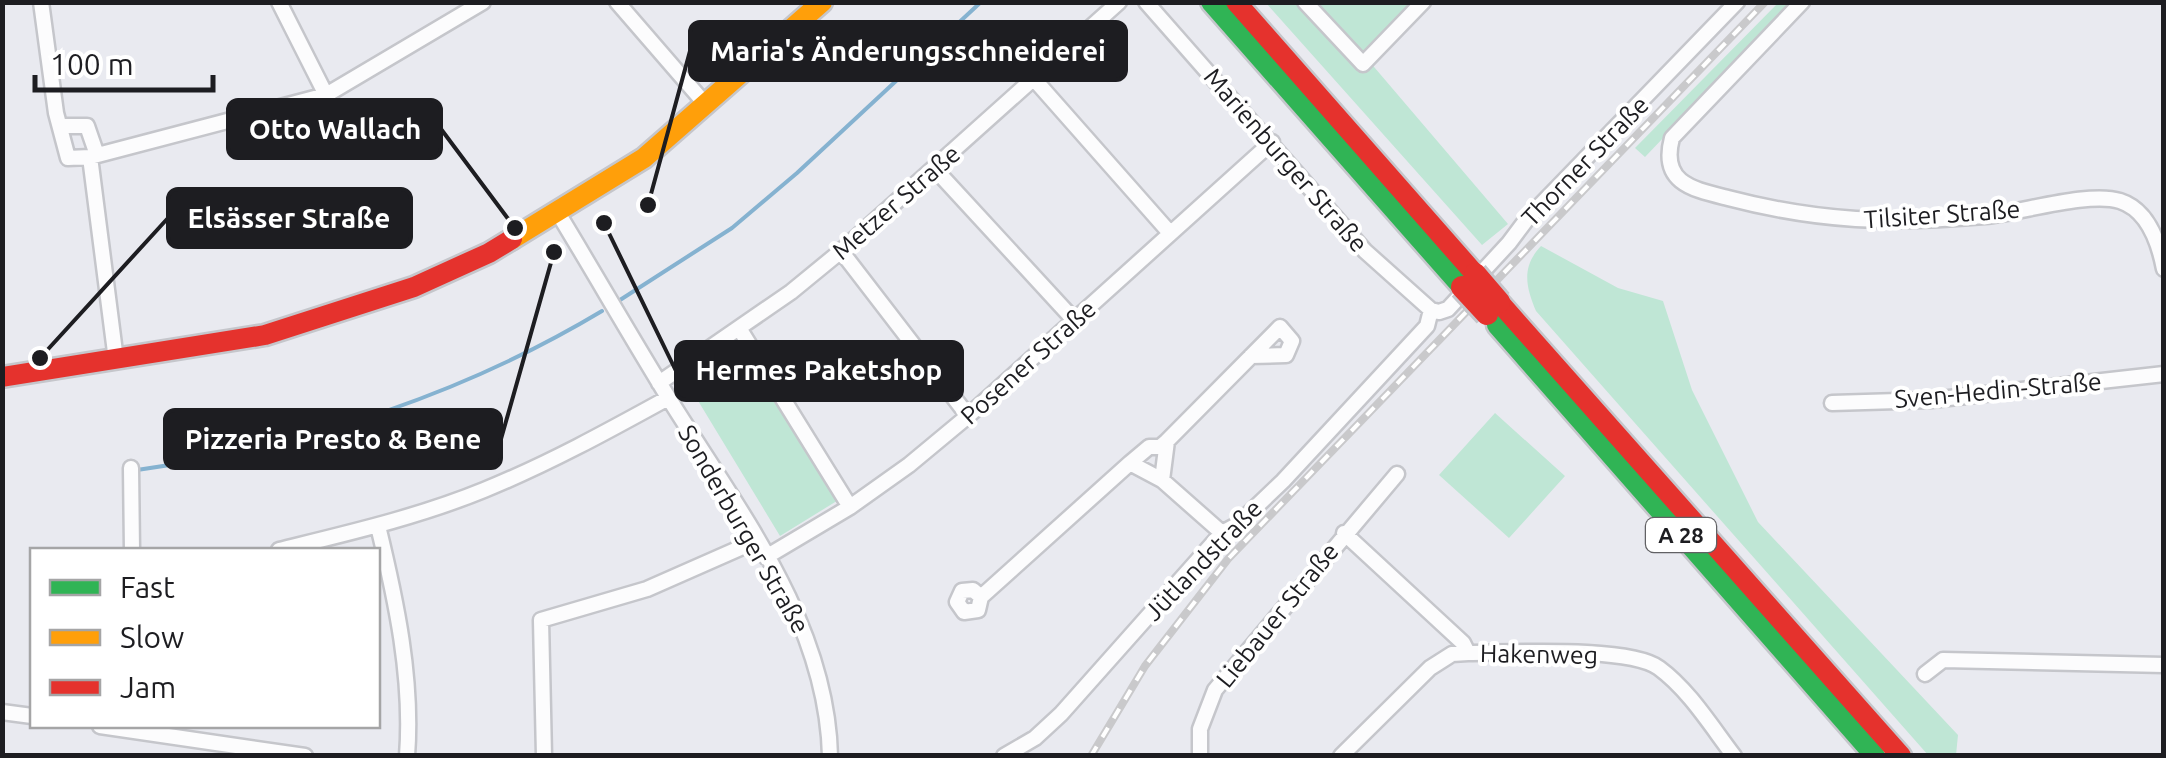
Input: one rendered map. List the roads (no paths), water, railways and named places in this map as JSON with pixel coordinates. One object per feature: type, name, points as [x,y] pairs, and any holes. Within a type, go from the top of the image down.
[{"type":"main road","points":[[2,376],[265,336],[414,287],[489,253],[644,158],[708,106],[822,2]]},
{"type":"main road","name":"A 28","points":[[1211,2],[1469,280]]},
{"type":"main road","name":"A 28","points":[[1236,2],[1876,756]]},
{"type":"main road","name":"A 28","points":[[1493,308],[1901,756]]},
{"type":"street","points":[[42,2],[68,158],[94,156],[326,94],[484,2]]},
{"type":"street","points":[[279,2],[326,94]]},
{"type":"street","points":[[617,2],[708,106]]},
{"type":"street","name":"Metzer Straße","points":[[660,383],[791,292],[841,252],[1119,2]]},
{"type":"street","name":"Marienburger Straße","points":[[1146,2],[1364,251],[1431,310]]},
{"type":"street","points":[[1305,2],[1363,64],[1424,2]]},
{"type":"street","name":"Thorner Straße","points":[[1431,310],[1448,309],[1527,219],[1737,2]]},
{"type":"street","name":"Tilsiter Straße","points":[[1802,2],[1672,138],[1667,157],[1673,172],[1690,188],[1821,218],[1889,222],[1990,216],[2096,198],[2116,200],[2133,208],[2150,228],[2160,247],[2164,268]]},
{"type":"street","points":[[1034,79],[1170,234]]},
{"type":"street","points":[[60,126],[87,126],[94,156],[116,360]]},
{"type":"street","name":"Posener Straße","points":[[766,558],[909,466],[1272,142]]},
{"type":"street","points":[[934,168],[1074,320]]},
{"type":"street","name":"Sonderburger Straße","points":[[558,213],[756,540],[803,628],[818,670],[830,756]]},
{"type":"street","points":[[841,252],[968,416]]},
{"type":"street","name":"Jütlandstraße","points":[[1004,756],[1035,738],[1060,714],[1222,533],[1238,524],[1283,481],[1427,326],[1431,310]]},
{"type":"street","points":[[738,328],[850,506]]},
{"type":"street","points":[[982,596],[1149,447],[1160,447],[1251,356]]},
{"type":"street","name":"Sven-Hedin-Straße","points":[[1832,402],[1931,400],[2164,374]]},
{"type":"street","points":[[287,548],[378,526],[482,490],[585,444],[668,398]]},
{"type":"street","points":[[1162,480],[1166,441]]},
{"type":"street","points":[[1130,463],[1162,480],[1222,533]]},
{"type":"street","points":[[131,468],[132,548]]},
{"type":"street","name":"Liebauer Straße","points":[[1200,756],[1200,729],[1215,690],[1397,474]]},
{"type":"street","points":[[378,526],[395,594],[407,694],[407,756]]},
{"type":"street","name":"Liebauer Straße","points":[[1344,533],[1463,643],[1468,653]]},
{"type":"street","points":[[544,756],[541,620],[648,589],[756,540]]},
{"type":"street","name":"Hakenweg","points":[[1341,756],[1430,668],[1452,654],[1468,653],[1630,656],[1656,665],[1681,688],[1734,756]]},
{"type":"street","points":[[1925,674],[1943,660],[2164,665]]},
{"type":"street","points":[[2,712],[30,716]]},
{"type":"street","points":[[130,728],[305,756]]},
{"type":"waterway","points":[[620,300],[732,228],[981,2]]},
{"type":"waterway","points":[[137,470],[258,447],[377,414],[492,368],[602,311]]},
{"type":"railway","points":[[1091,756],[1145,666],[1228,559],[1765,2]]},
{"type":"place","name":"Maria's Änderungsschneiderei","points":[[648,205]]},
{"type":"place","name":"Hermes Paketshop","points":[[604,223]]},
{"type":"place","name":"Otto Wallach","points":[[515,228]]},
{"type":"place","name":"Pizzeria Presto & Bene","points":[[554,252]]},
{"type":"place","name":"Elsässer Straße","points":[[40,358]]}]
